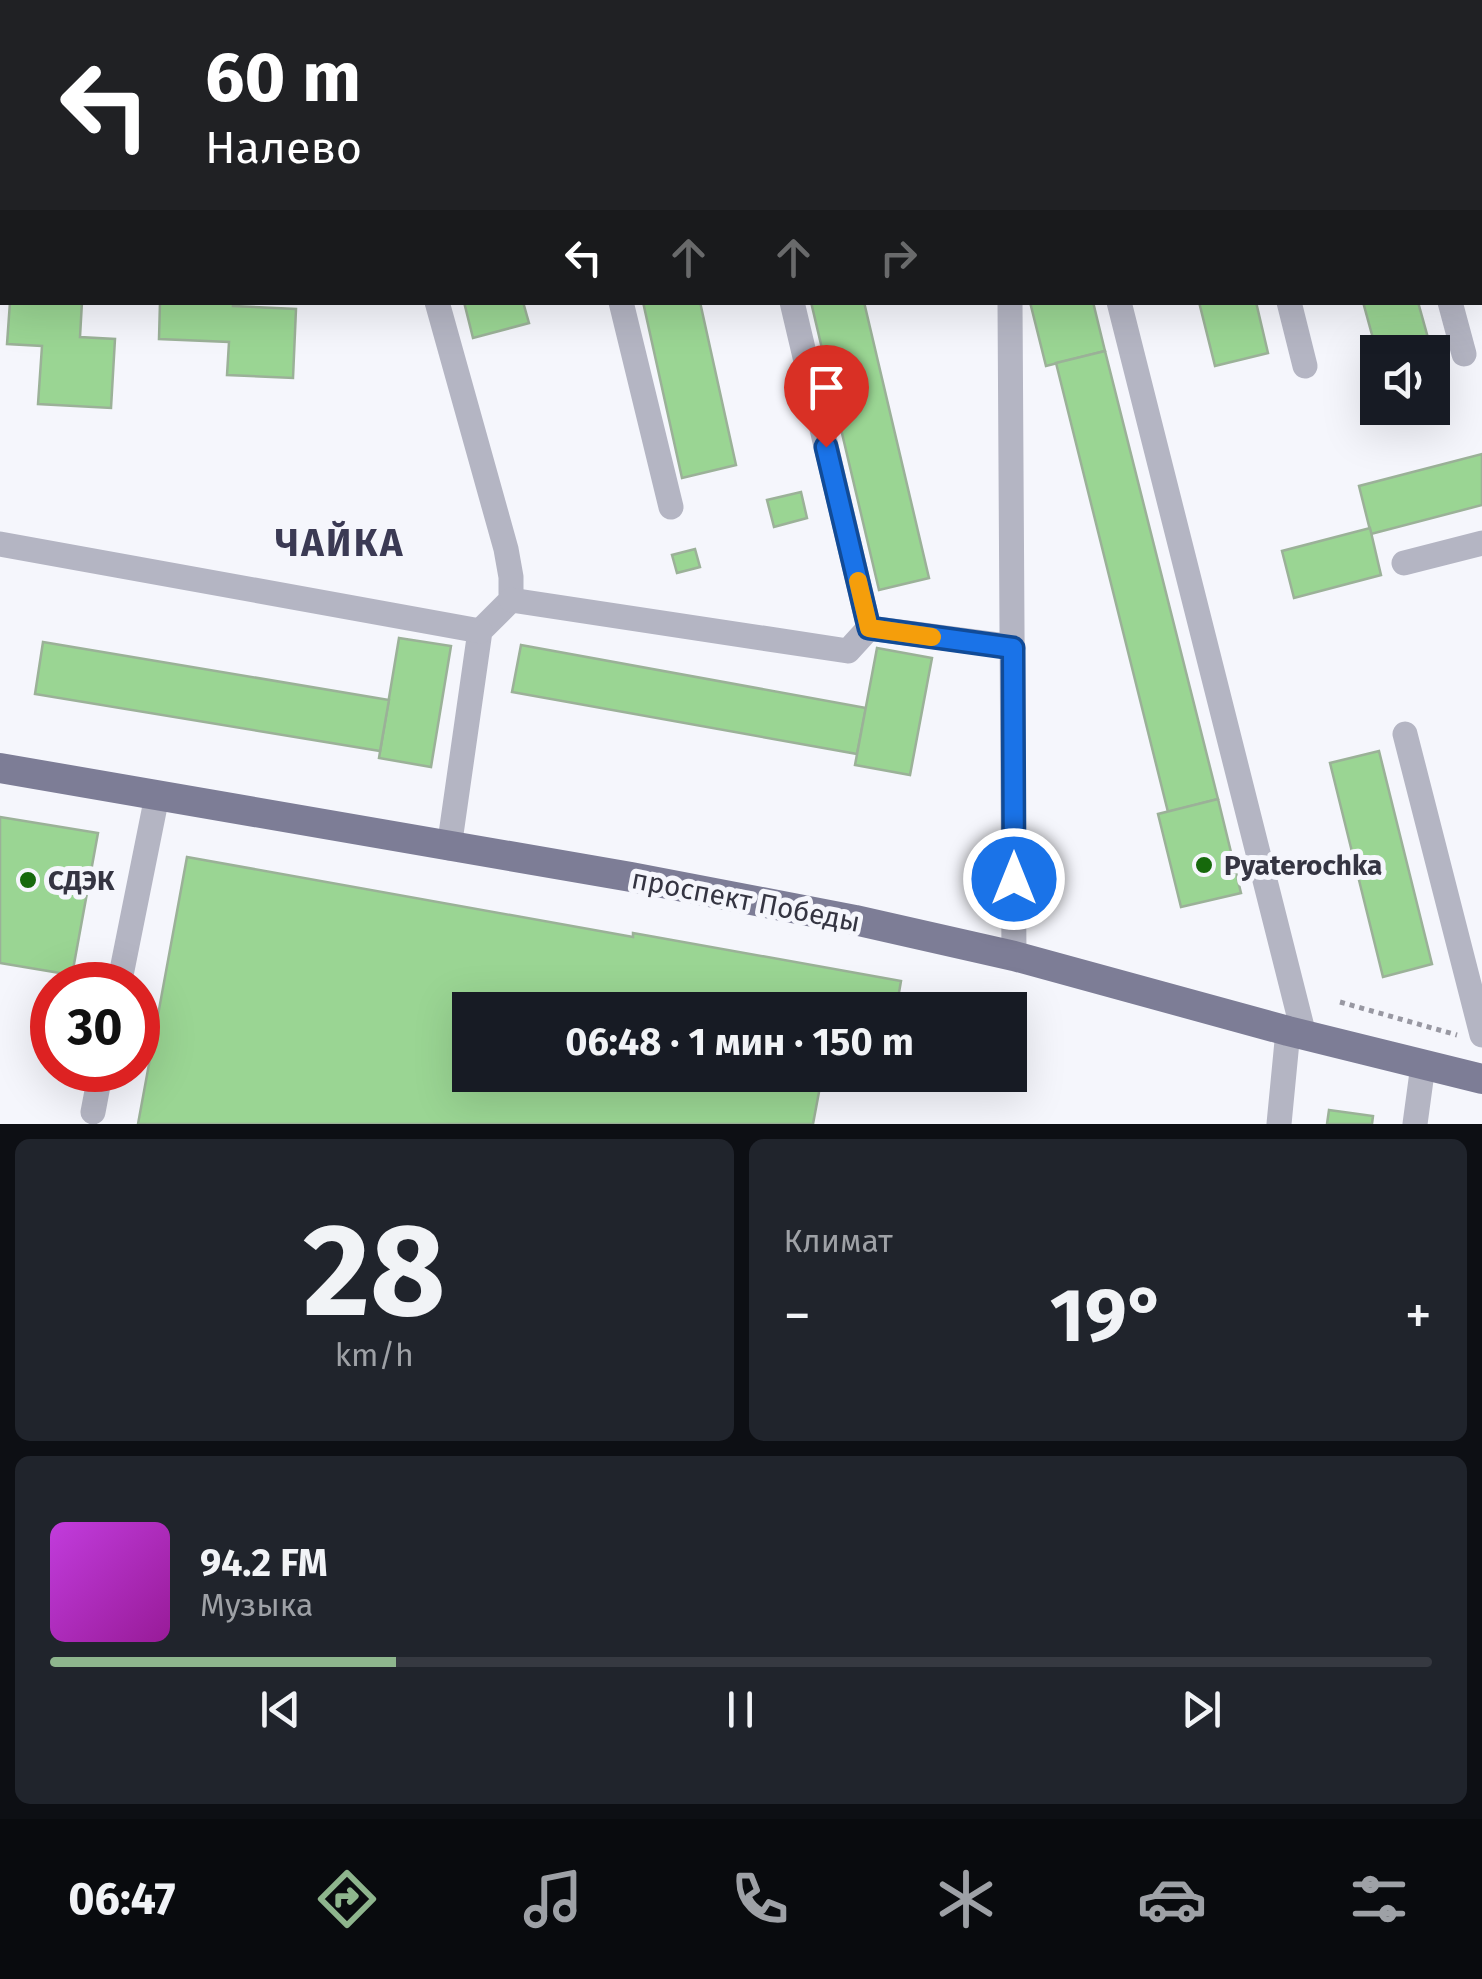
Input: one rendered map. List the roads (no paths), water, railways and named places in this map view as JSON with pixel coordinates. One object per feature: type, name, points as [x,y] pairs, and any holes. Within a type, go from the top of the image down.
[{"type":"main road","name":"проспект Победы","points":[[0,768],[836,916],[1014,956],[1423,1064],[1477,1056]]},
{"type":"street","points":[[437,305],[506,549],[511,600],[480,631],[450,848]]},
{"type":"street","points":[[623,305],[671,507]]},
{"type":"street","points":[[793,305],[869,628]]},
{"type":"street","points":[[1010,305],[1014,956]]},
{"type":"street","points":[[1120,305],[1296,1033],[1279,1124]]},
{"type":"street","points":[[1290,305],[1305,366]]},
{"type":"street","points":[[1451,305],[1464,354]]},
{"type":"street","points":[[1404,563],[1482,543]]},
{"type":"street","points":[[0,544],[480,631]]},
{"type":"street","points":[[511,600],[848,651],[869,628]]},
{"type":"street","points":[[869,628],[1013,648]]},
{"type":"street","points":[[1405,734],[1477,1056]]},
{"type":"street","points":[[124,962],[158,796]]},
{"type":"street","points":[[1415,1124],[1423,1064]]},
{"type":"street","points":[[93,1112],[97,1092]]},
{"type":"place","name":"Pyaterochka","points":[[1204,865]]},
{"type":"place","name":"СДЭК","points":[[28,880]]},
{"type":"district","name":"ЧАЙКА","points":[[340,543]]}]
